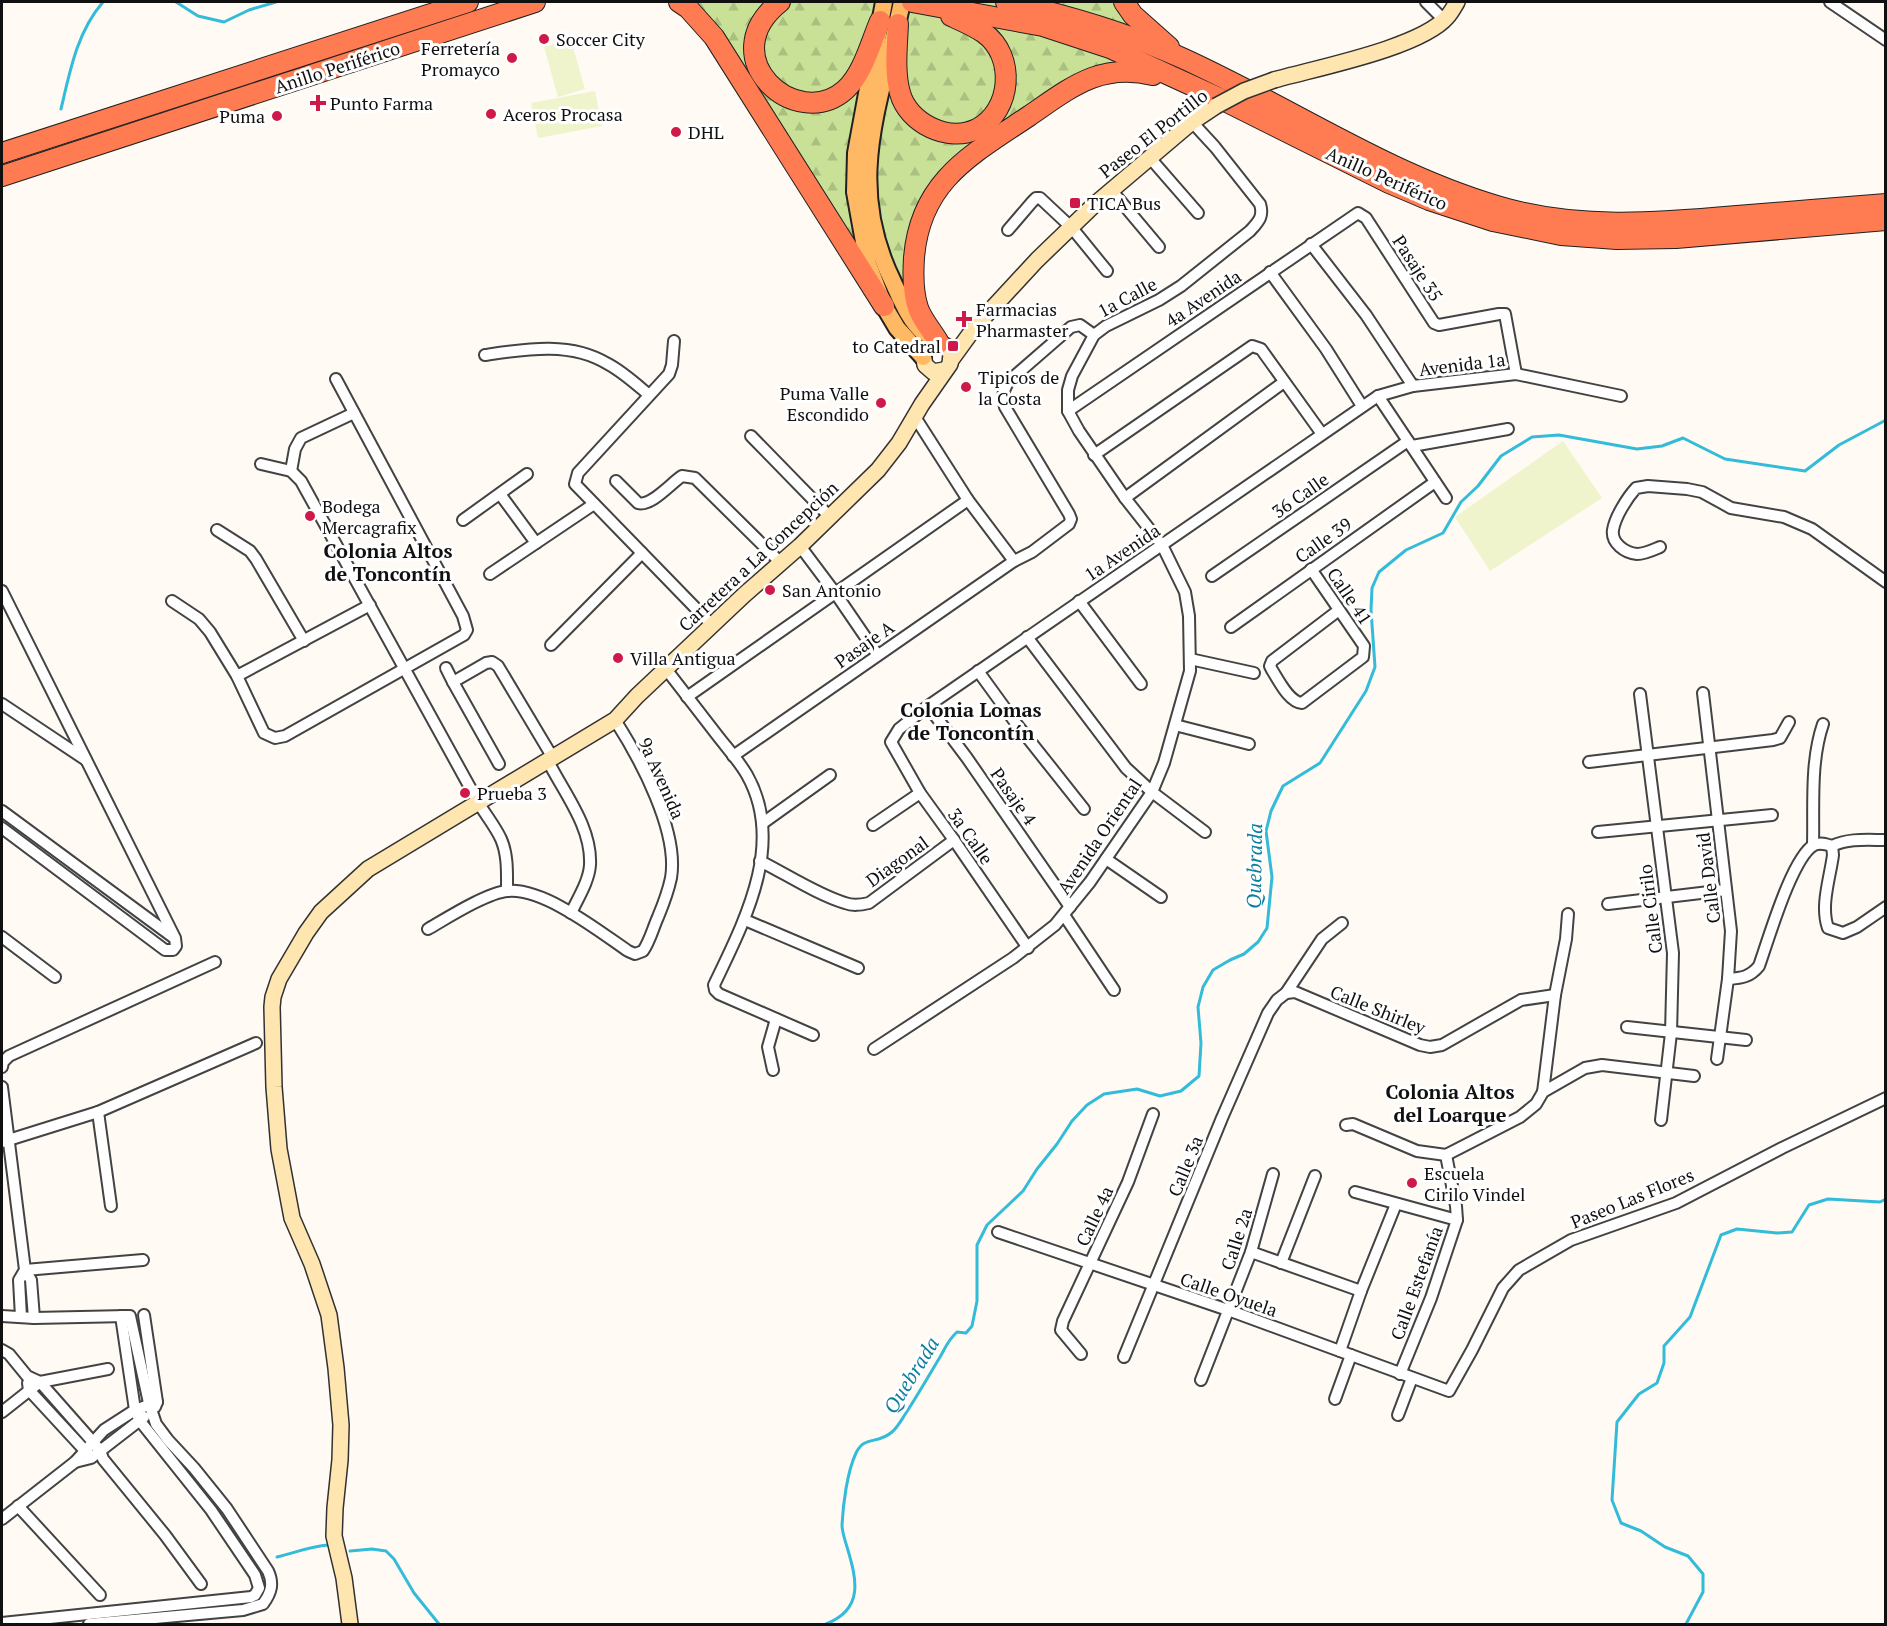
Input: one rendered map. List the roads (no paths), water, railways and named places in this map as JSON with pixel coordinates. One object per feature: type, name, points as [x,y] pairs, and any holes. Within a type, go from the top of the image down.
[{"type":"highway","name":"Anillo Periférico","points":[[2,153],[468,2]]},
{"type":"highway","name":"Anillo Periférico","points":[[2,176],[535,2]]},
{"type":"highway","points":[[679,2],[688,8],[714,37],[884,306]]},
{"type":"highway","points":[[780,2],[761,20],[754,39],[754,54],[759,71],[771,86],[783,96],[797,101],[814,103],[831,99],[845,90],[858,73],[887,16]]},
{"type":"highway","name":"Anillo Periférico","points":[[1006,2],[1065,15],[1122,33],[1183,58],[1393,167],[1438,187],[1499,207],[1563,220],[1620,224],[1676,222],[1886,204]]},
{"type":"highway","points":[[1124,2],[1133,15],[1183,58]]},
{"type":"highway","name":"Anillo Periférico","points":[[916,3],[1043,26],[1077,35],[1193,86],[1389,183],[1429,200],[1492,221],[1561,235],[1617,239],[1676,238],[1886,220]]},
{"type":"highway","points":[[887,16],[900,94],[910,112],[927,127],[955,133],[977,129],[996,112],[1005,93],[1007,74],[1003,60],[996,46],[985,33],[916,3]]},
{"type":"highway","points":[[939,344],[918,308],[913,272],[915,243],[923,214],[935,190],[951,173],[970,157],[1069,89],[1092,77],[1120,70],[1137,71],[1193,86]]},
{"type":"main road","name":"Paseo El Portillo","points":[[948,365],[975,327],[1037,260],[1112,190],[1192,122],[1244,91],[1274,80],[1378,52],[1425,33],[1444,20],[1457,2]]},
{"type":"main road","points":[[887,16],[916,3]]},
{"type":"main road","points":[[887,16],[868,156],[868,189],[872,222],[882,260],[904,306],[920,330],[950,351],[948,365],[933,372],[897,328],[884,306],[868,264],[855,192],[856,153],[887,16]]},
{"type":"main road","name":"Paseo El Portillo","points":[[939,344],[975,327]]},
{"type":"main road","points":[[924,361],[927,348],[939,344]]},
{"type":"main road","name":"Carretera a La Concepción","points":[[918,411],[924,361]]},
{"type":"main road","name":"Carretera a La Concepción","points":[[350,1624],[345,1586],[334,1536],[341,1425],[329,1315],[312,1264],[292,1218],[279,1149],[274,1088],[273,997],[279,979],[321,912],[368,870],[478,801],[615,720],[712,625],[800,546],[878,470],[899,443],[948,365]]},
{"type":"street","points":[[1426,2],[1444,20]]},
{"type":"street","points":[[1830,2],[1886,40]]},
{"type":"street","name":"1a Calle","points":[[1014,561],[1032,552],[1069,524],[1071,519],[1005,407],[1004,387],[1076,325],[1083,326],[1095,335],[1106,326],[1159,300],[1181,286],[1250,231],[1260,220],[1263,212],[1260,204],[1192,122]]},
{"type":"street","points":[[1151,159],[1198,213]]},
{"type":"street","points":[[1112,190],[1159,247]]},
{"type":"street","points":[[1008,230],[1032,202],[1040,198],[1072,228],[1107,271]]},
{"type":"street","name":"4a Avenida","points":[[1068,411],[1358,213]]},
{"type":"street","name":"Pasaje 35","points":[[1358,213],[1366,218],[1434,323],[1439,325],[1505,314],[1516,374]]},
{"type":"street","points":[[1311,244],[1366,315],[1413,386]]},
{"type":"street","points":[[1270,273],[1326,349],[1362,406]]},
{"type":"street","points":[[1068,411],[1068,390],[1072,376],[1095,335]]},
{"type":"street","points":[[674,341],[669,374],[576,477],[576,488],[712,625]]},
{"type":"street","points":[[1094,455],[1252,346],[1261,349],[1322,434]]},
{"type":"street","points":[[485,355],[530,349],[564,350],[586,354],[608,364],[649,394]]},
{"type":"street","name":"Avenida 1a","points":[[1378,396],[1413,386],[1516,374],[1621,396]]},
{"type":"street","points":[[172,601],[200,619],[237,676],[264,733],[280,738],[460,639],[467,630],[467,626],[336,379]]},
{"type":"street","points":[[1125,498],[1284,382]]},
{"type":"street","points":[[1378,396],[1446,498]]},
{"type":"street","name":"1a Avenida","points":[[891,742],[899,729],[928,706],[1378,396]]},
{"type":"street","points":[[918,411],[968,500],[1014,561]]},
{"type":"street","name":"Avenida Oriental","points":[[874,1049],[1028,948],[1067,911],[1152,792],[1175,725],[1190,671],[1189,616],[1185,592],[1162,545],[1094,455],[1068,411]]},
{"type":"street","points":[[291,471],[295,449],[301,438],[354,413]]},
{"type":"street","points":[[1410,444],[1508,429]]},
{"type":"street","points":[[750,436],[830,517]]},
{"type":"street","name":"36 Calle","points":[[1212,576],[1410,444]]},
{"type":"street","points":[[261,464],[291,471],[301,481],[500,837],[505,850],[507,891]]},
{"type":"street","points":[[463,520],[527,474]]},
{"type":"street","points":[[616,481],[638,503],[642,504],[649,502],[682,476],[695,478],[781,563]]},
{"type":"street","name":"Calle 39","points":[[1231,627],[1435,482]]},
{"type":"street","points":[[1660,548],[1639,554],[1621,548],[1614,540],[1612,532],[1615,522],[1636,488],[1648,486],[1687,489],[1702,492],[1731,508],[1784,517],[1812,529],[1886,582]]},
{"type":"street","points":[[500,494],[536,543]]},
{"type":"street","points":[[687,697],[968,500]]},
{"type":"street","points":[[490,574],[594,504]]},
{"type":"street","points":[[217,530],[250,551],[304,641]]},
{"type":"street","points":[[800,546],[877,654]]},
{"type":"street","points":[[551,645],[642,553]]},
{"type":"street","name":"Pasaje A","points":[[733,756],[1014,561]]},
{"type":"street","name":"Calle 41","points":[[1311,569],[1365,646],[1363,657],[1302,703],[1297,702],[1270,666],[1272,661],[1339,610]]},
{"type":"street","points":[[2,591],[175,939],[176,946],[172,950],[165,950],[2,828]]},
{"type":"street","points":[[1079,601],[1141,684]]},
{"type":"street","points":[[237,676],[370,605]]},
{"type":"street","points":[[1027,637],[1126,768],[1152,792],[1205,832]]},
{"type":"street","points":[[1190,659],[1254,673]]},
{"type":"street","points":[[428,929],[476,902],[507,891],[526,893],[541,898],[571,913],[584,886],[590,866],[589,847],[584,828],[550,760],[498,666],[492,662],[486,663],[453,682]]},
{"type":"street","points":[[446,668],[499,764]]},
{"type":"street","points":[[666,669],[747,775],[763,823],[760,861],[745,920],[714,985],[715,990],[719,994],[813,1035]]},
{"type":"street","points":[[978,671],[1084,809]]},
{"type":"street","name":"Calle David","points":[[1703,693],[1731,931],[1728,979],[1717,1059]]},
{"type":"street","name":"Calle Cirilo","points":[[1640,694],[1672,953],[1671,1033],[1661,1120]]},
{"type":"street","points":[[2,704],[87,761]]},
{"type":"street","name":"Pasaje 4","points":[[928,706],[967,758],[1067,911],[1114,990]]},
{"type":"street","name":"9a Avenida","points":[[571,913],[628,951],[639,953],[646,946],[665,901],[671,876],[671,853],[667,826],[652,788],[615,720]]},
{"type":"street","points":[[1589,762],[1780,738],[1789,722]]},
{"type":"street","points":[[1728,979],[1744,978],[1752,974],[1759,966],[1795,869],[1813,845],[1815,766],[1818,737],[1823,724]]},
{"type":"street","points":[[1175,725],[1249,744]]},
{"type":"street","name":"3a Calle","points":[[891,742],[920,793],[1028,948]]},
{"type":"street","points":[[763,823],[830,775]]},
{"type":"street","points":[[873,825],[920,793]]},
{"type":"street","points":[[2,811],[175,939]]},
{"type":"street","points":[[1598,832],[1772,815]]},
{"type":"street","name":"Diagonal","points":[[760,861],[832,897],[857,905],[868,903],[954,840]]},
{"type":"street","points":[[1813,845],[1821,843],[1832,846],[1842,841],[1852,840],[1886,840]]},
{"type":"street","points":[[1832,846],[1833,855],[1824,919],[1828,928],[1844,933],[1886,907]]},
{"type":"street","points":[[1106,859],[1161,897]]},
{"type":"street","points":[[1608,904],[1726,890]]},
{"type":"street","points":[[1346,1125],[1353,1124],[1417,1151],[1446,1155],[1520,1117],[1536,1104],[1543,1092],[1555,995],[1569,914]]},
{"type":"street","points":[[745,920],[858,968]]},
{"type":"street","name":"Calle 3a","points":[[1124,1357],[1268,1012],[1286,993],[1322,939],[1342,923]]},
{"type":"street","points":[[2,937],[55,978]]},
{"type":"street","points":[[2,1067],[3,1062],[9,1056],[216,962]]},
{"type":"street","name":"Calle Shirley","points":[[1286,993],[1295,992],[1404,1040],[1430,1047],[1442,1045],[1521,1000],[1555,995]]},
{"type":"street","points":[[773,1070],[768,1047],[776,1019]]},
{"type":"street","points":[[1626,1027],[1746,1040]]},
{"type":"street","points":[[5,1142],[98,1112],[256,1042]]},
{"type":"street","points":[[1543,1092],[1585,1068],[1602,1065],[1694,1076]]},
{"type":"street","points":[[2,1087],[5,1142],[25,1270],[31,1280],[34,1318]]},
{"type":"street","name":"Paseo Las Flores","points":[[1449,1391],[1503,1288],[1519,1270],[1571,1240],[1676,1203],[1886,1098]]},
{"type":"street","points":[[98,1112],[111,1206]]},
{"type":"street","name":"Calle 4a","points":[[1081,1354],[1061,1330],[1063,1321],[1128,1182],[1153,1114]]},
{"type":"street","name":"Calle Estefanía","points":[[1400,1374],[1431,1298],[1457,1220],[1446,1155]]},
{"type":"street","name":"Calle 2a","points":[[1201,1380],[1251,1252],[1273,1174]]},
{"type":"street","points":[[1281,1263],[1315,1176]]},
{"type":"street","points":[[1355,1192],[1457,1220]]},
{"type":"street","points":[[1335,1400],[1361,1291],[1396,1204]]},
{"type":"street","name":"Calle Oyuela","points":[[998,1232],[1228,1310],[1449,1391]]},
{"type":"street","points":[[1251,1252],[1361,1291]]},
{"type":"street","points":[[25,1270],[143,1260]]},
{"type":"street","points":[[21,1317],[19,1280],[25,1270]]},
{"type":"street","points":[[2,1316],[34,1318],[146,1315],[145,1354],[156,1424],[227,1509],[272,1579],[271,1590],[263,1604],[243,1610],[89,1624]]},
{"type":"street","points":[[125,1316],[145,1354]]},
{"type":"street","points":[[2,1623],[255,1595],[259,1588],[255,1575],[211,1510],[140,1421],[135,1410],[125,1316]]},
{"type":"street","points":[[2,1350],[9,1354],[27,1376],[40,1382],[94,1452],[165,1535],[201,1584]]},
{"type":"street","points":[[128,1356],[145,1354]]},
{"type":"street","points":[[2,1412],[40,1382],[108,1369]]},
{"type":"street","points":[[27,1376],[29,1390],[94,1452]]},
{"type":"street","points":[[1398,1415],[1412,1378]]},
{"type":"street","points":[[94,1452],[104,1430],[135,1410],[152,1406]]},
{"type":"street","points":[[2,1520],[75,1462],[140,1421],[152,1406]]},
{"type":"street","points":[[18,1506],[100,1595]]},
{"type":"waterway","points":[[61,109],[71,66],[81,39],[103,2]]},
{"type":"waterway","points":[[176,2],[198,16],[224,22],[249,10],[276,2]]},
{"type":"waterway","name":"Quebrada","points":[[826,1624],[847,1610],[854,1592],[855,1582],[842,1525],[846,1489],[856,1453],[863,1444],[887,1436],[896,1428],[950,1339],[957,1332],[966,1333],[972,1326],[977,1301],[977,1245],[987,1225],[1023,1191],[1072,1121],[1087,1105],[1104,1094],[1137,1089],[1160,1096],[1181,1091],[1199,1076],[1201,1043],[1198,1007],[1203,987],[1213,970],[1244,954],[1258,942],[1267,928],[1272,877],[1266,831],[1271,811],[1283,786],[1320,763],[1366,691],[1375,667],[1371,610],[1372,588],[1379,572],[1406,550],[1443,533],[1461,502],[1478,486],[1501,456],[1532,437],[1559,435],[1637,449],[1662,446],[1683,438],[1725,459],[1805,471],[1839,445],[1886,420]]},
{"type":"waterway","name":"Quebrada","points":[[1686,1624],[1703,1592],[1703,1574],[1688,1556],[1665,1547],[1641,1531],[1621,1523],[1612,1500],[1617,1422],[1639,1394],[1657,1383],[1664,1363],[1664,1346],[1690,1317],[1721,1235],[1737,1229],[1777,1233],[1792,1232],[1809,1205],[1828,1199],[1880,1202],[1886,1199]]},
{"type":"waterway","name":"Quebrada","points":[[277,1557],[328,1545]]},
{"type":"waterway","name":"Quebrada","points":[[350,1551],[372,1549],[386,1551],[394,1559],[414,1593],[439,1624]]},
{"type":"place","name":"Soccer City","points":[[544,39]]},
{"type":"place","name":"Ferretería Promayco","points":[[512,58]]},
{"type":"place","name":"Punto Farma","points":[[318,103]]},
{"type":"place","name":"Aceros Procasa","points":[[491,114]]},
{"type":"place","name":"Puma","points":[[277,116]]},
{"type":"place","name":"DHL","points":[[676,132]]},
{"type":"place","name":"TICA Bus","points":[[1075,203]]},
{"type":"place","name":"Farmacias Pharmaster","points":[[964,319]]},
{"type":"place","name":"to Catedral","points":[[953,346]]},
{"type":"place","name":"Tipicos de la Costa","points":[[966,387]]},
{"type":"place","name":"Puma Valle Escondido","points":[[881,403]]},
{"type":"place","name":"Bodega Mercagrafix","points":[[310,516]]},
{"type":"place","name":"San Antonio","points":[[770,590]]},
{"type":"place","name":"Villa Antigua","points":[[618,658]]},
{"type":"place","name":"Prueba 3","points":[[465,793]]},
{"type":"place","name":"Escuela Cirilo Vindel","points":[[1412,1183]]},
{"type":"district","name":"Colonia Altos de Toncontín","points":[[388,562]]},
{"type":"district","name":"Colonia Lomas de Toncontín","points":[[971,720]]},
{"type":"district","name":"Colonia Altos del Loarque","points":[[1450,1102]]}]
